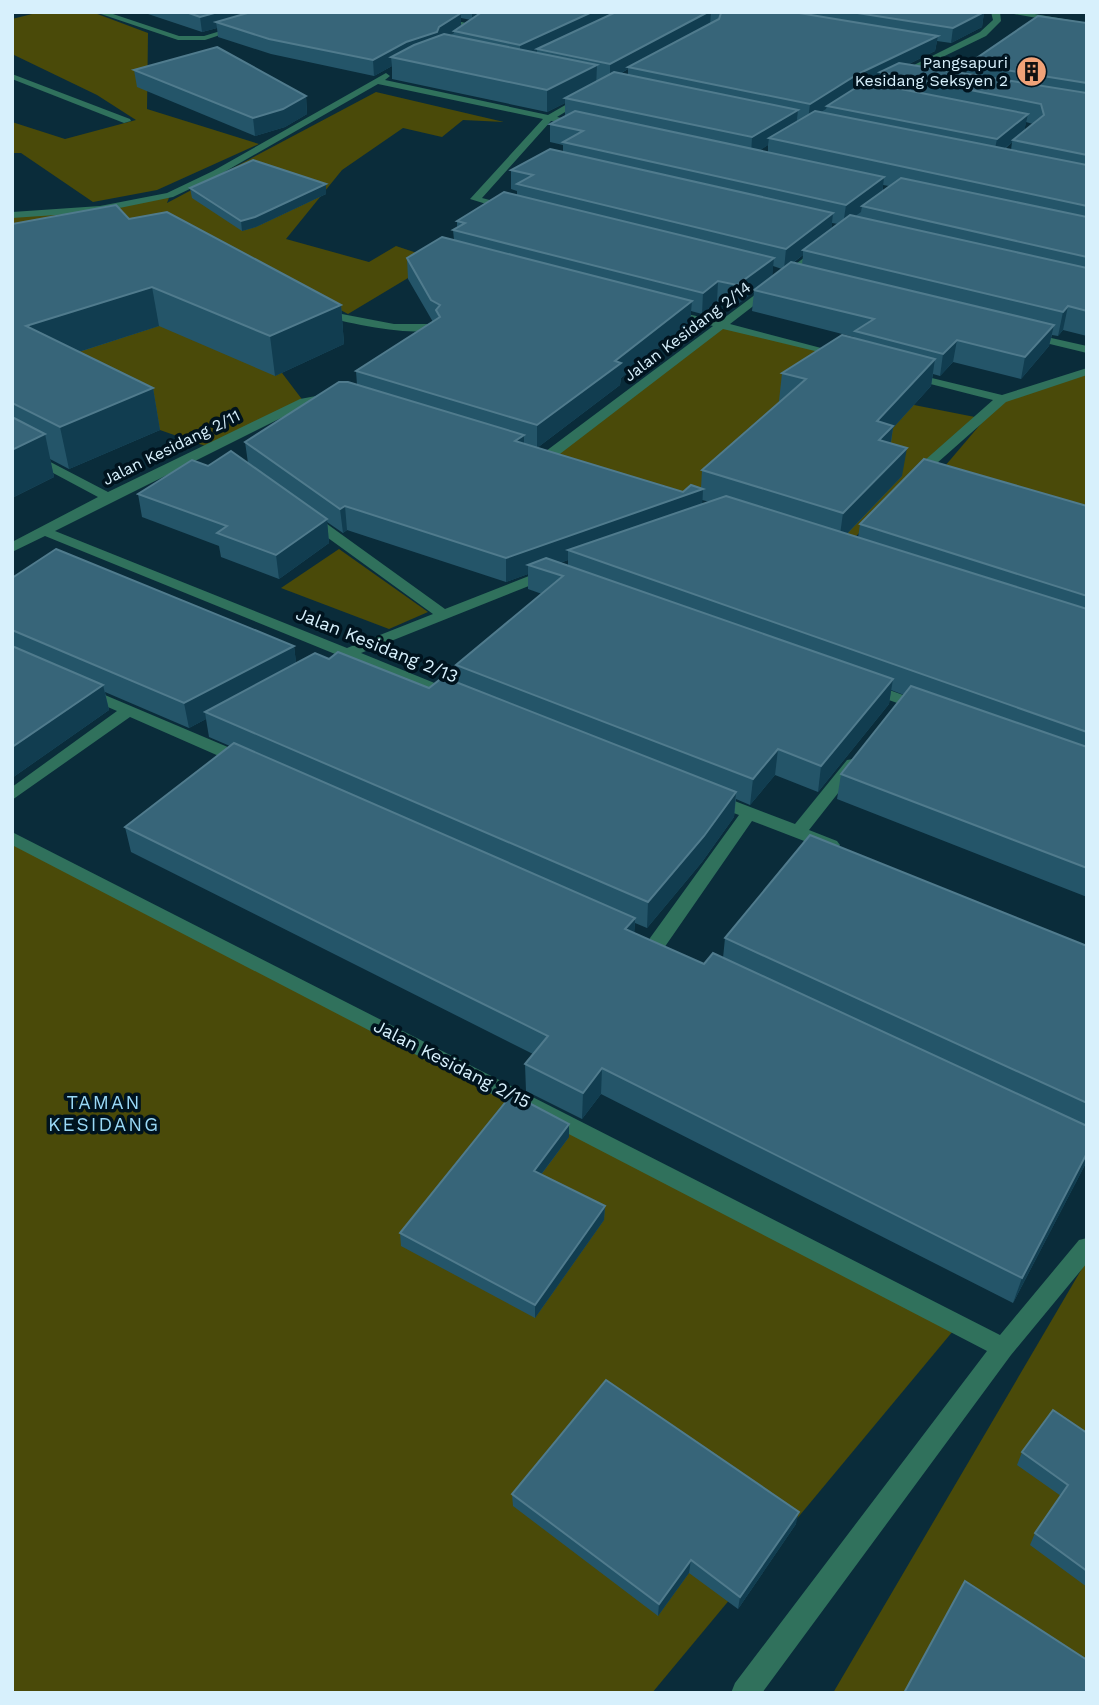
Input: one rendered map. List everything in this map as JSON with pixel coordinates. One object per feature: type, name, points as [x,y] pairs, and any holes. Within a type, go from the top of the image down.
[{"type":"street","points":[[99,12],[178,38],[205,38],[254,24]]},
{"type":"street","points":[[399,12],[472,25]]},
{"type":"street","points":[[883,83],[993,28],[997,21],[995,12]]},
{"type":"street","points":[[1007,12],[1087,26]]},
{"type":"street","points":[[463,32],[484,19]]},
{"type":"street","points":[[939,46],[952,48]]},
{"type":"street","points":[[12,215],[100,209],[168,199],[400,68]]},
{"type":"street","points":[[12,76],[127,121]]},
{"type":"street","points":[[894,77],[917,80]]},
{"type":"street","points":[[377,80],[576,123]]},
{"type":"street","points":[[516,209],[475,200],[549,118],[596,92]]},
{"type":"street","points":[[515,155],[529,158]]},
{"type":"street","name":"Jalan Kesidang 2/14","points":[[547,457],[836,238]]},
{"type":"street","points":[[773,272],[799,279]]},
{"type":"street","points":[[657,308],[859,361]]},
{"type":"street","points":[[310,310],[394,327],[432,327]]},
{"type":"street","points":[[1021,334],[1087,350]]},
{"type":"street","points":[[905,486],[929,469],[1003,399],[1087,371]]},
{"type":"street","points":[[898,372],[1003,399]]},
{"type":"street","name":"Jalan Kesidang 2/11","points":[[12,548],[108,497],[217,452],[304,402],[329,397],[351,398]]},
{"type":"street","points":[[12,446],[108,497]]},
{"type":"street","points":[[300,511],[444,615]]},
{"type":"street","name":"Jalan Kesidang 2/13","points":[[44,531],[462,700]]},
{"type":"street","points":[[321,667],[345,654],[555,574]]},
{"type":"street","points":[[853,682],[900,705],[943,714]]},
{"type":"street","points":[[70,685],[128,711],[196,734],[266,770]]},
{"type":"street","points":[[12,795],[128,711]]},
{"type":"street","points":[[798,832],[863,751]]},
{"type":"street","points":[[697,792],[848,852]]},
{"type":"street","points":[[657,943],[749,813]]},
{"type":"street","name":"Jalan Kesidang 2/15","points":[[12,838],[1003,1348]]},
{"type":"street","points":[[745,1693],[1003,1348],[1087,1247]]},
{"type":"shaded area","points":[[40,12],[92,12],[148,33],[147,109],[259,144],[157,190],[93,202],[21,153],[12,153],[12,122],[65,139],[136,120],[97,95],[12,54],[12,19]]},
{"type":"shaded area","points":[[376,92],[504,122],[463,120],[442,137],[403,128],[342,170],[286,239],[369,262],[396,246],[438,260],[348,314],[163,216],[304,402],[211,448],[160,430],[12,311],[12,215],[100,209],[170,195],[167,203]]},
{"type":"shaded area","points":[[721,325],[846,358],[914,405],[980,418],[922,467],[843,550],[724,470],[688,501],[548,457]]},
{"type":"shaded area","points":[[1087,371],[1087,507],[945,466],[1002,399]]},
{"type":"shaded area","points":[[339,549],[428,612],[389,629],[281,588]]},
{"type":"shaded area","points":[[12,836],[958,1325],[652,1693],[12,1693]]},
{"type":"shaded area","points":[[1087,1260],[1087,1693],[833,1693]]},
{"type":"building","points":[[186,12],[218,12],[200,17]]},
{"type":"building","points":[[251,12],[461,13],[439,27],[437,32],[406,42],[373,60],[269,39],[216,22]]},
{"type":"building","points":[[482,12],[592,12],[520,45],[454,31]]},
{"type":"building","points":[[616,12],[708,12],[610,64],[537,49]]},
{"type":"building","points":[[720,12],[793,12],[938,36],[858,74],[810,104],[628,67],[719,19]]},
{"type":"building","points":[[851,12],[984,12],[953,28]]},
{"type":"building","points":[[1038,16],[1087,23],[1087,83],[968,64]]},
{"type":"building","points":[[444,34],[597,65],[547,90],[391,57]]},
{"type":"building","points":[[217,47],[306,96],[283,109],[253,118],[134,70]]},
{"type":"building","points":[[899,63],[1087,93],[1087,155],[1013,140],[1044,115],[1041,104],[880,72]]},
{"type":"building","points":[[614,72],[798,110],[752,137],[565,98]]},
{"type":"building","points":[[865,82],[1028,114],[997,139],[827,106]]},
{"type":"building","points":[[575,111],[884,177],[846,205],[563,142],[583,131],[550,124]]},
{"type":"building","points":[[815,111],[1087,165],[1087,206],[769,138]]},
{"type":"building","points":[[550,149],[833,213],[786,249],[517,184],[533,175],[511,170]]},
{"type":"building","points":[[253,160],[326,184],[241,221],[190,188]]},
{"type":"building","points":[[901,178],[1087,217],[1087,257],[862,206]]},
{"type":"building","points":[[504,192],[774,258],[737,285],[718,281],[703,293],[453,230],[465,223],[457,221]]},
{"type":"building","points":[[116,205],[129,219],[167,212],[341,305],[270,336],[152,287],[26,326],[153,388],[60,427],[12,403],[12,224]]},
{"type":"building","points":[[850,215],[1087,268],[1087,311],[1068,306],[1063,312],[803,250]]},
{"type":"building","points":[[442,237],[692,301],[615,361],[621,363],[537,425],[356,371],[440,317],[436,310],[440,305],[431,300],[407,258]]},
{"type":"building","points":[[791,262],[1054,325],[1025,357],[957,340],[943,354],[855,331],[874,319],[754,290]]},
{"type":"building","points":[[842,335],[935,359],[877,421],[893,426],[879,440],[907,448],[843,513],[702,470],[806,379],[782,373]]},
{"type":"building","points":[[339,382],[348,382],[524,435],[515,441],[683,492],[691,485],[703,489],[506,558],[345,506],[340,509],[245,442]]},
{"type":"building","points":[[12,417],[45,434],[12,450]]},
{"type":"building","points":[[231,451],[327,519],[276,555],[217,533],[227,526],[138,494],[192,460],[208,466]]},
{"type":"building","points":[[924,459],[1087,506],[1087,596],[860,524]]},
{"type":"building","points":[[726,496],[1087,609],[1087,732],[568,550]]},
{"type":"building","points":[[56,549],[294,646],[184,703],[12,630],[12,578]]},
{"type":"building","points":[[546,558],[893,679],[821,766],[778,749],[753,779],[456,665],[563,576],[528,565]]},
{"type":"building","points":[[12,646],[103,685],[12,747]]},
{"type":"building","points":[[338,652],[429,688],[443,677],[736,792],[704,836],[648,902],[205,712],[315,653],[329,659]]},
{"type":"building","points":[[911,686],[1087,747],[1087,868],[841,774]]},
{"type":"building","points":[[234,743],[635,918],[625,929],[704,964],[713,953],[1087,1126],[1087,1153],[1022,1278],[602,1068],[583,1093],[525,1064],[548,1036],[125,827]]},
{"type":"building","points":[[810,835],[1087,946],[1087,1103],[725,938]]},
{"type":"building","points":[[512,1094],[569,1124],[534,1171],[605,1206],[535,1305],[400,1233]]},
{"type":"building","points":[[606,1380],[799,1512],[740,1597],[691,1560],[659,1604],[512,1494]]},
{"type":"building","points":[[1053,1410],[1087,1433],[1087,1571],[1035,1533],[1068,1485],[1022,1452]]},
{"type":"building","points":[[965,1581],[1087,1660],[1087,1693],[904,1693]]},
{"type":"place","name":"Pangsapuri Kesidang Seksyen 2","points":[[1031,71]]},
{"type":"district","name":"TAMAN KESIDANG","points":[[104,1113]]}]
